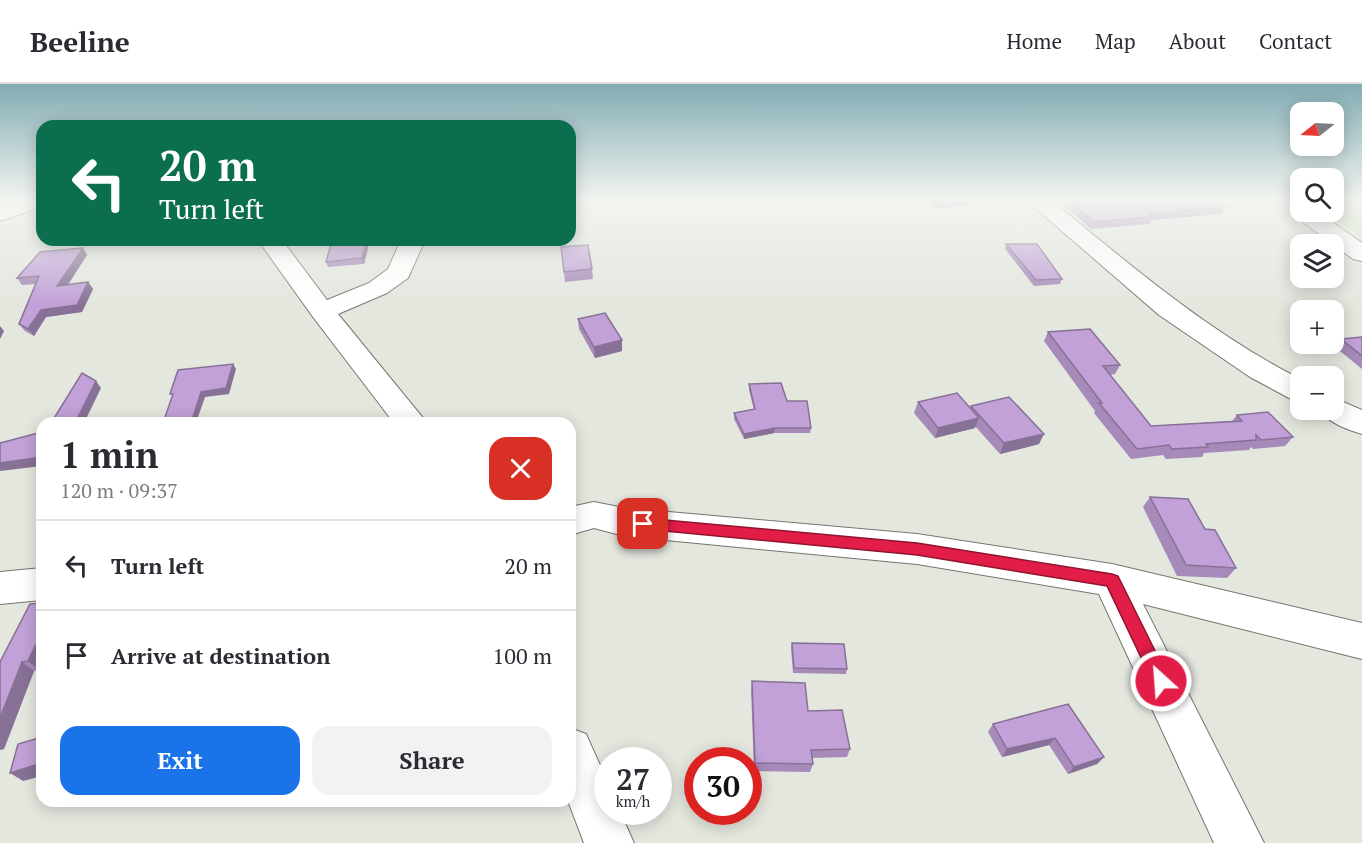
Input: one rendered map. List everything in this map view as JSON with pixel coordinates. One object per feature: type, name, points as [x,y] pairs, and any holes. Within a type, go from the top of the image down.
[{"type":"street","points":[[1079,234],[1168,309],[1260,370],[1290,386]]},
{"type":"street","points":[[1335,234],[1362,254]]},
{"type":"street","points":[[277,246],[340,303],[407,417]]},
{"type":"street","points":[[340,303],[378,288],[399,273],[410,246]]},
{"type":"street","points":[[1344,413],[1362,423]]},
{"type":"street","points":[[576,520],[594,515],[624,522],[917,549],[1112,580],[1362,641]]},
{"type":"street","points":[[1112,580],[1239,843]]},
{"type":"street","points":[[0,588],[36,585]]},
{"type":"street","points":[[576,764],[609,843]]},
{"type":"building","points":[[1006,244],[1037,244],[1062,279],[1036,280]]},
{"type":"building","points":[[588,245],[592,269],[564,272],[561,247]]},
{"type":"building","points":[[330,246],[365,246],[362,258],[326,262]]},
{"type":"building","points":[[83,248],[57,286],[88,282],[77,305],[41,310],[28,329],[19,324],[39,276],[17,278],[40,252]]},
{"type":"building","points":[[605,313],[622,340],[594,347],[578,319]]},
{"type":"building","points":[[1090,329],[1120,365],[1103,366],[1151,426],[1242,421],[1237,415],[1268,412],[1293,437],[1261,440],[1256,435],[1256,440],[1206,444],[1208,447],[1172,449],[1169,445],[1137,449],[1099,403],[1102,403],[1048,332]]},
{"type":"building","points":[[1362,337],[1362,356],[1344,341],[1344,339]]},
{"type":"building","points":[[233,364],[226,388],[201,392],[193,417],[165,417],[178,370]]},
{"type":"building","points":[[82,373],[96,381],[78,417],[55,417]]},
{"type":"building","points":[[781,383],[787,401],[807,401],[811,428],[775,428],[744,434],[734,413],[755,409],[749,384]]},
{"type":"building","points":[[957,393],[979,418],[938,428],[918,402]]},
{"type":"building","points":[[1009,397],[1044,434],[1004,443],[971,406]]},
{"type":"building","points":[[36,434],[36,458],[0,463],[0,443]]},
{"type":"building","points":[[1150,497],[1188,499],[1205,529],[1215,530],[1236,568],[1186,565]]},
{"type":"building","points":[[30,604],[36,604],[36,644],[28,661],[22,662],[0,718],[0,662]]},
{"type":"building","points":[[792,643],[844,644],[847,669],[794,668]]},
{"type":"building","points":[[752,681],[805,683],[808,711],[842,710],[850,749],[811,750],[813,764],[762,763],[762,747],[754,747]]},
{"type":"building","points":[[1068,704],[1104,757],[1074,767],[1055,738],[1007,749],[993,724]]},
{"type":"building","points":[[36,739],[36,765],[10,773],[18,744]]},
{"type":"route","points":[[643,524],[917,549],[1112,580],[1161,681]]}]
